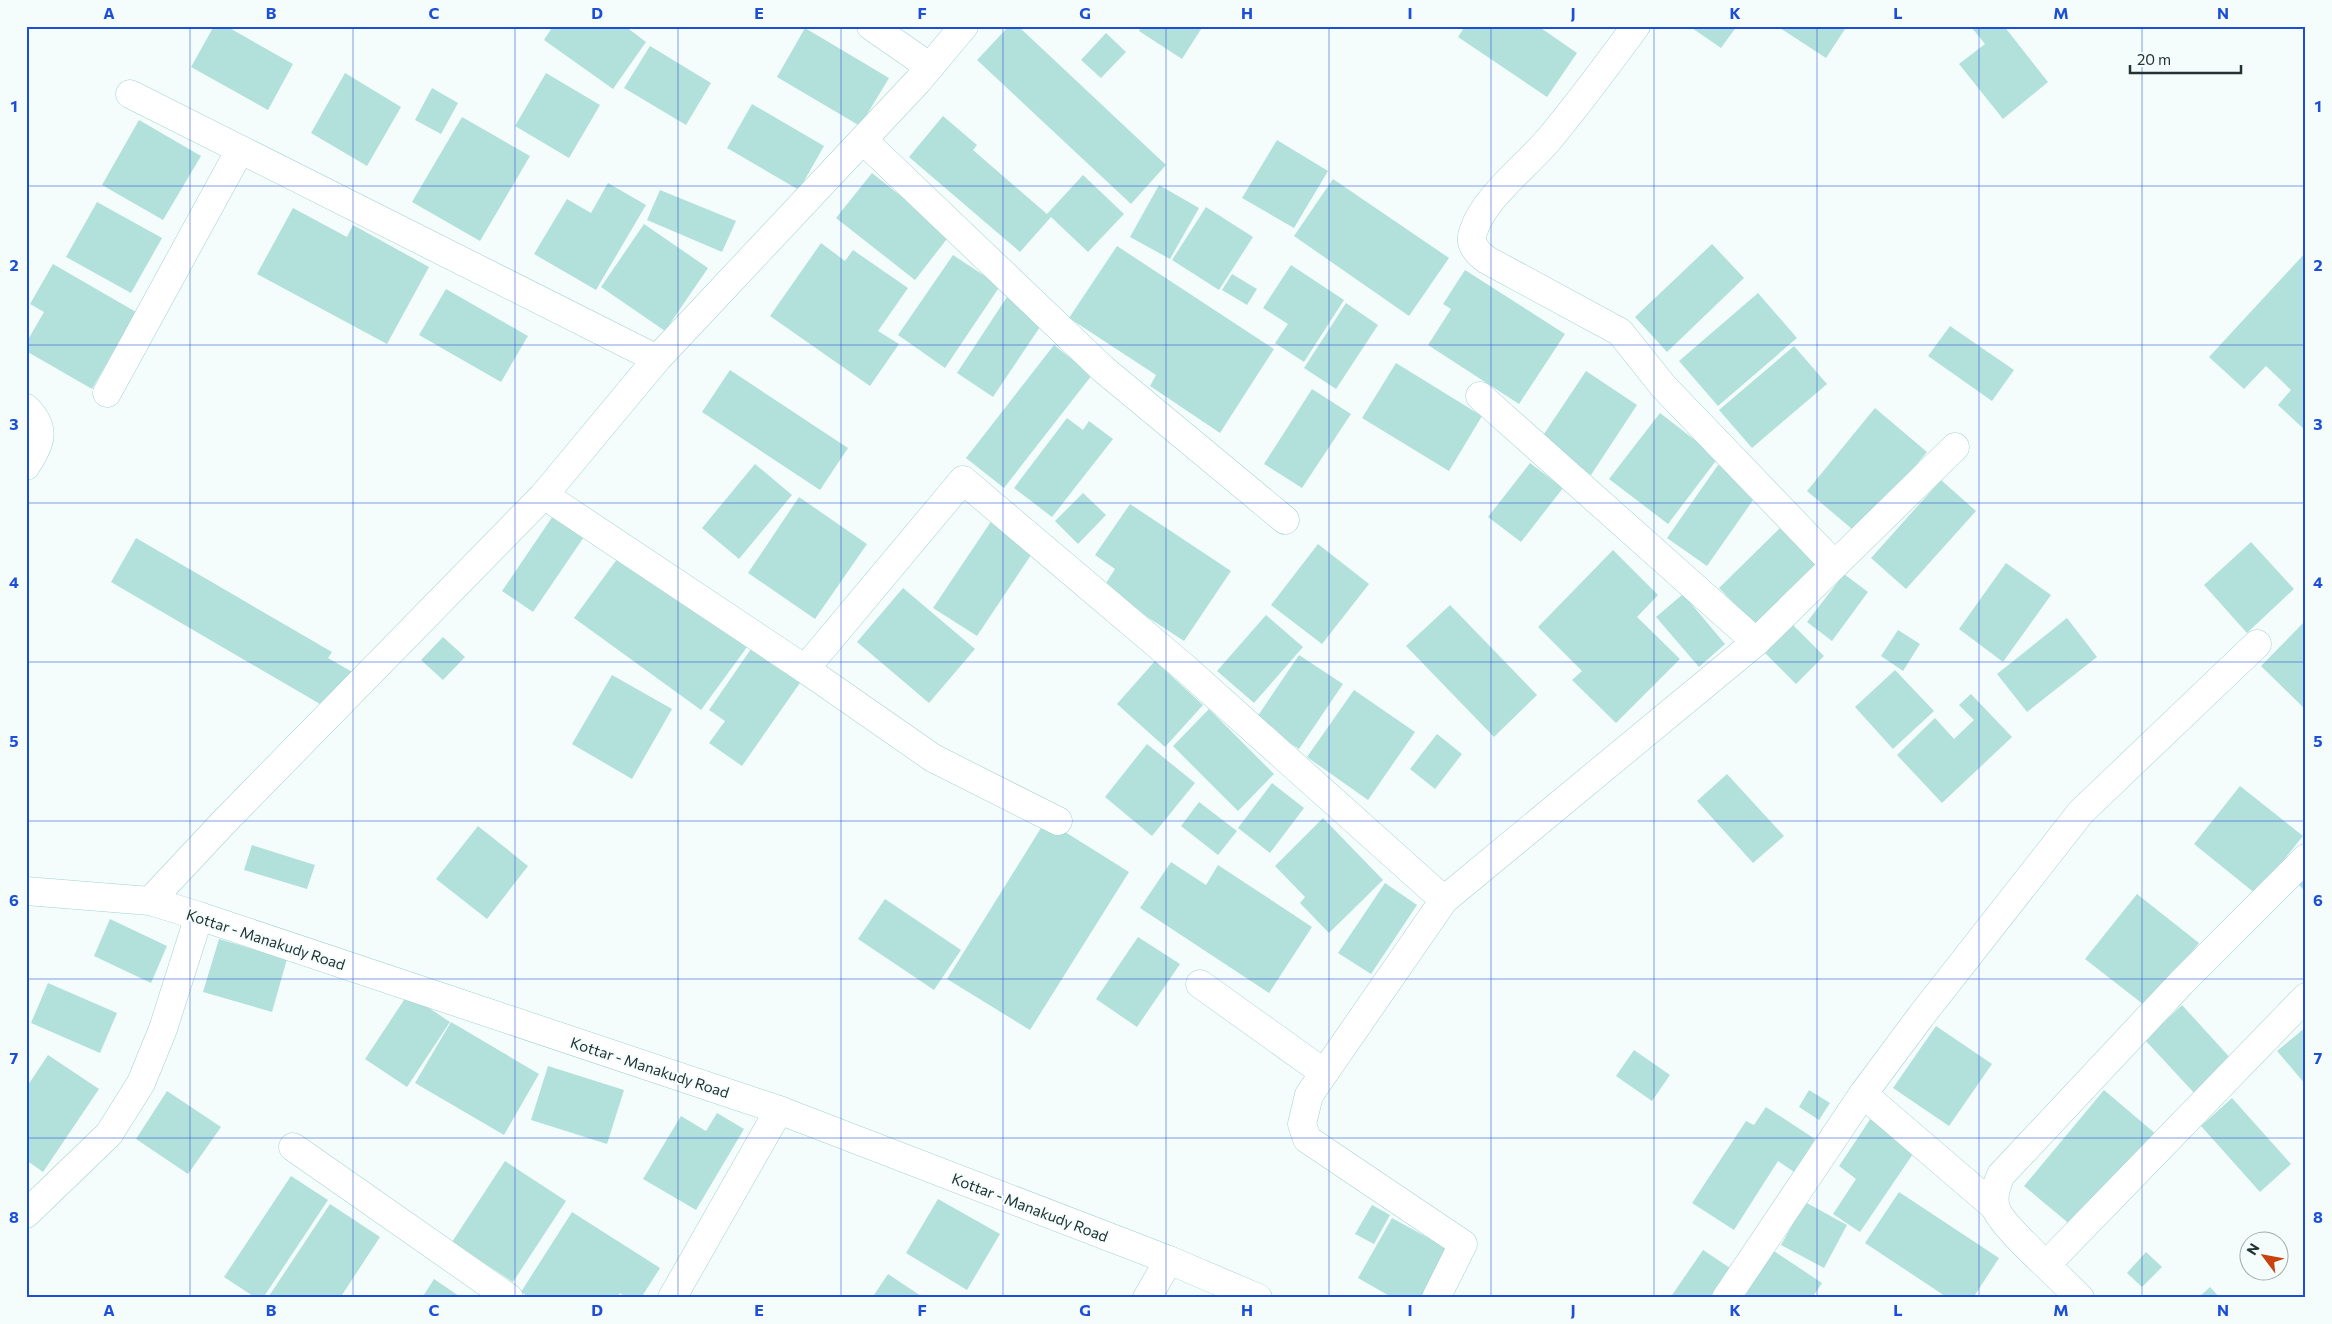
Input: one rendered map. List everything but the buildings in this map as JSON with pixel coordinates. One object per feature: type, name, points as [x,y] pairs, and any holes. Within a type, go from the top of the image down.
[{"type":"street","points":[[871,26],[930,67]]},
{"type":"street","points":[[150,901],[224,822],[544,495],[657,360],[864,140],[964,26]]},
{"type":"street","points":[[1636,26],[1549,140],[1483,212],[1472,234],[1473,244],[1477,252],[1487,260],[1620,332],[1663,386],[1834,564]]},
{"type":"street","points":[[130,94],[657,360]]},
{"type":"street","points":[[864,140],[1104,369],[1285,520]]},
{"type":"street","points":[[106,393],[240,150]]},
{"type":"street","points":[[1480,396],[1756,642]]},
{"type":"street","points":[[26,408],[37,419],[40,442],[26,466]]},
{"type":"street","points":[[1436,1298],[1463,1244],[1307,1139],[1302,1124],[1309,1094],[1444,900],[1756,642],[1955,447]]},
{"type":"street","points":[[804,670],[964,480],[1185,668],[1444,900]]},
{"type":"street","points":[[544,495],[933,758],[1058,821]]},
{"type":"street","points":[[1726,1298],[1863,1094],[1921,1016],[2081,812],[2257,644]]},
{"type":"street","points":[[2080,1298],[2001,1220],[1994,1198],[1996,1185],[2007,1168],[2181,983],[2306,858]]},
{"type":"street","name":"Kottar - Manakudy Road","points":[[28,888],[150,901],[200,916],[779,1110],[1168,1260],[1258,1298]]},
{"type":"street","points":[[26,1214],[109,1134],[141,1083],[163,1029],[200,916]]},
{"type":"street","points":[[1200,984],[1324,1072]]},
{"type":"street","points":[[2047,1264],[2306,997]]},
{"type":"street","points":[[1863,1094],[1996,1208]]},
{"type":"street","points":[[672,1298],[779,1110]]},
{"type":"street","points":[[294,1147],[509,1298]]},
{"type":"street","points":[[1147,1298],[1168,1260]]}]
